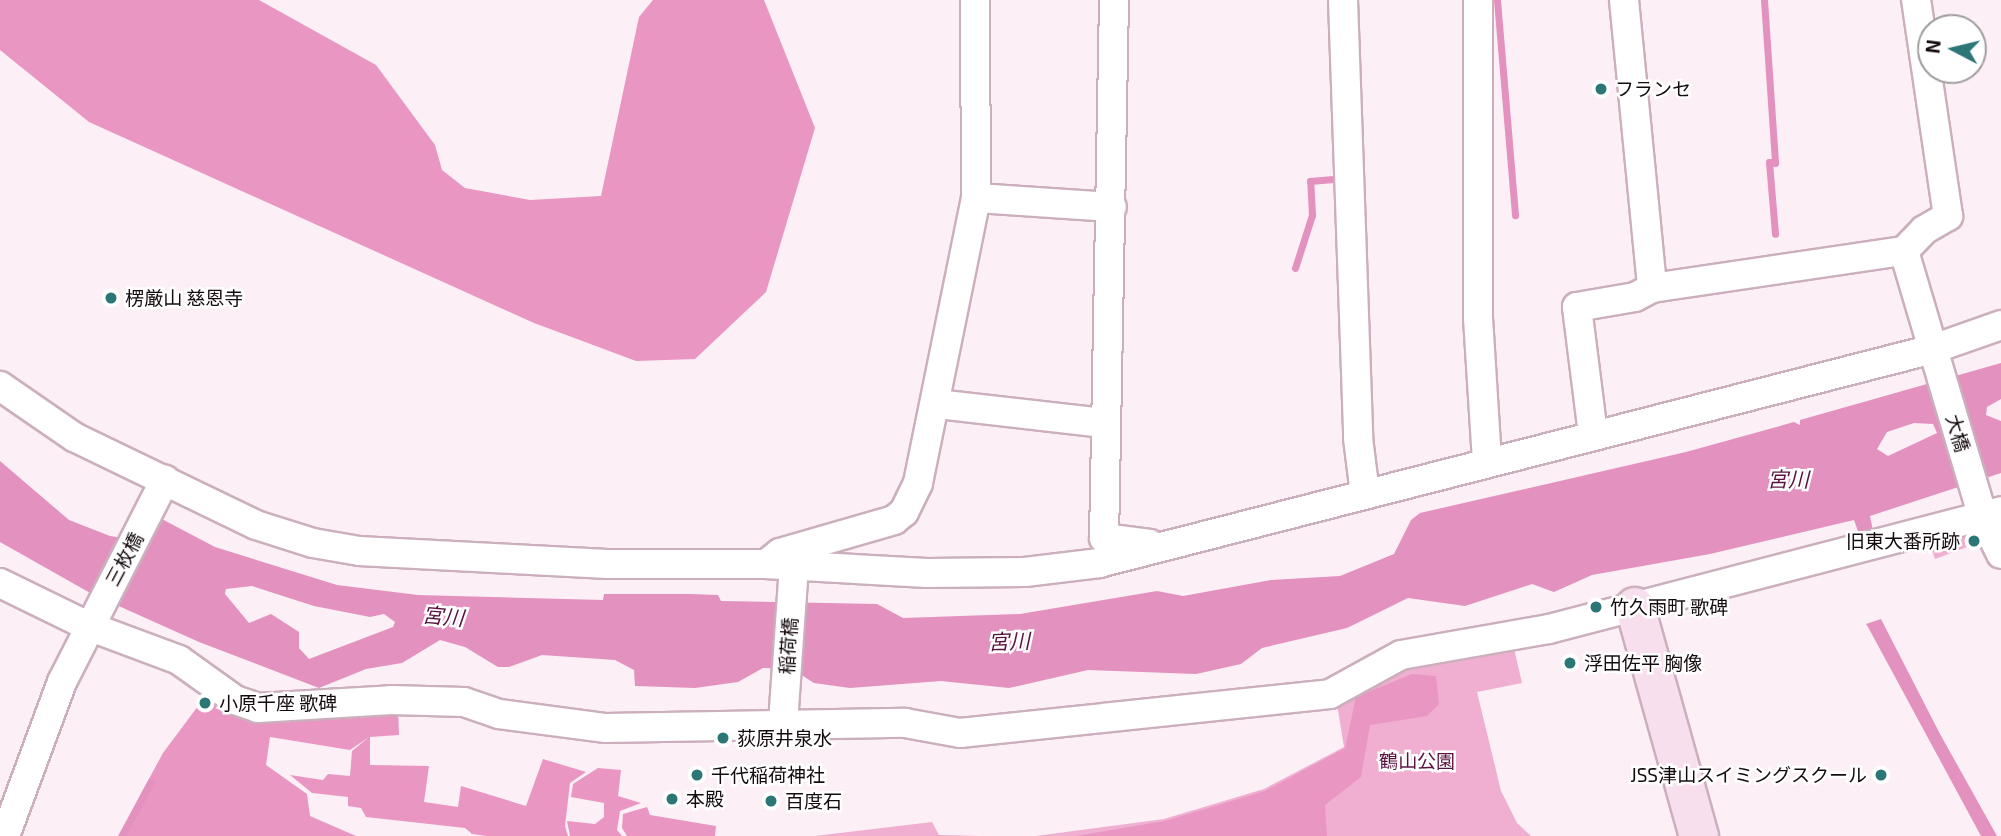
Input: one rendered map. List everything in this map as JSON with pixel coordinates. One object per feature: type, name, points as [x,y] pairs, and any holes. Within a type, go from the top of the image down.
[{"type":"street","points":[[765,564],[780,553],[876,527],[904,512],[918,483],[937,404],[976,198],[975,0]]},
{"type":"street","points":[[1114,0],[1104,538],[1158,547]]},
{"type":"street","points":[[1343,0],[1358,438],[1365,494]]},
{"type":"street","points":[[1478,0],[1478,318],[1487,463]]},
{"type":"street","points":[[1624,0],[1652,288]]},
{"type":"street","points":[[1593,434],[1577,307],[1635,297],[1652,288],[1904,251],[1924,230],[1948,216],[1916,0]]},
{"type":"street","points":[[976,198],[1112,207]]},
{"type":"street","name":"大橋","points":[[1904,251],[1933,349],[1992,514],[2001,554]]},
{"type":"street","points":[[0,386],[74,438],[161,488],[256,525],[313,543],[359,551],[608,564],[765,564],[793,569],[927,573],[1026,572],[1099,563],[1593,434],[1933,349],[2001,325]]},
{"type":"street","points":[[937,404],[1105,423]]},
{"type":"street","name":"三枚橋","points":[[5,836],[62,682],[161,488]]},
{"type":"street","points":[[0,583],[179,660],[235,700],[258,708],[307,708],[391,700],[464,702],[499,714],[606,728],[783,721],[905,723],[960,733],[1276,702],[1330,694],[1401,655],[1549,629],[1992,514]]},
{"type":"street","name":"稲荷橋","points":[[783,721],[793,569]]},
{"type":"street","points":[[1635,607],[1699,836]]},
{"type":"green space","points":[[1968,532],[1975,544],[1935,559],[1929,541]]},
{"type":"green space","name":"鶴山公園","points":[[1513,644],[1522,683],[1477,692],[1501,791],[1517,823],[1531,836],[1036,836],[1164,819],[1264,789],[1344,747],[1337,704],[1404,665]]},
{"type":"green space","points":[[932,822],[939,835],[980,836],[815,836]]},
{"type":"shaded area","points":[[0,0],[259,0],[376,65],[435,145],[442,170],[465,188],[530,200],[601,196],[639,17],[653,0],[764,0],[815,128],[766,292],[695,359],[636,361],[534,323],[89,122],[0,50]]},
{"type":"shaded area","points":[[1412,674],[1436,676],[1439,704],[1427,716],[1370,725],[1361,777],[1325,805],[1327,836],[1076,836],[1165,821],[1265,791],[1345,748],[1356,697]]},
{"type":"shaded area","points":[[204,698],[253,715],[398,708],[399,735],[370,737],[370,765],[429,766],[424,802],[458,807],[461,786],[526,806],[543,759],[586,772],[570,783],[565,826],[568,836],[487,836],[472,834],[465,828],[366,817],[361,808],[348,806],[348,797],[312,793],[290,775],[323,780],[328,774],[350,776],[352,751],[369,737],[350,750],[270,737],[266,765],[307,794],[310,816],[356,836],[118,836],[163,753]]},
{"type":"shaded area","points":[[598,768],[621,770],[618,796],[641,803],[620,811],[617,830],[622,836],[570,836],[567,821],[595,824],[604,817],[604,803],[571,797],[573,784]]},
{"type":"shaded area","points":[[647,807],[650,815],[716,826],[715,836],[627,836],[622,828],[623,814]]},
{"type":"water","name":"宮川","points":[[2001,363],[2001,399],[1987,407],[1986,415],[2001,421],[2001,473],[1870,516],[1873,531],[1859,534],[1854,520],[1710,554],[1592,575],[1554,592],[1532,584],[1465,606],[1408,598],[1347,628],[1262,648],[1241,664],[1196,674],[1088,670],[1009,688],[941,681],[850,688],[814,683],[792,669],[763,668],[738,682],[695,688],[635,686],[634,670],[615,660],[542,655],[509,667],[498,667],[465,647],[440,640],[402,663],[366,669],[319,688],[199,642],[92,594],[0,542],[0,461],[69,520],[110,536],[123,538],[158,517],[215,547],[337,585],[418,595],[603,600],[604,594],[691,594],[718,595],[721,601],[877,604],[903,618],[1020,614],[1157,591],[1183,596],[1271,580],[1340,576],[1394,554],[1411,520],[1420,513],[1686,452],[1794,422],[1800,425],[1800,420]],"holes":[[[1914,423],[1933,424],[1937,433],[1888,456],[1877,449],[1887,432]],[[252,586],[314,606],[370,617],[384,614],[395,622],[393,627],[309,659],[299,648],[299,632],[271,614],[249,623],[225,594],[226,589]]]},
{"type":"water","points":[[1881,619],[1940,734],[1997,836],[1981,836],[1866,624]]},
{"type":"waterway","points":[[1497,0],[1515,215]]},
{"type":"waterway","points":[[1764,0],[1775,163],[1769,162],[1775,234]]},
{"type":"waterway","points":[[1295,268],[1312,215],[1310,181],[1342,178]]},
{"type":"waterway","points":[[122,836],[151,781]]},
{"type":"place","name":"フランセ","points":[[1601,89]]},
{"type":"place","name":"楞厳山 慈恩寺","points":[[111,298]]},
{"type":"place","name":"旧東大番所跡","points":[[1974,541]]},
{"type":"place","name":"竹久雨町 歌碑","points":[[1596,607]]},
{"type":"place","name":"浮田佐平 胸像","points":[[1570,663]]},
{"type":"place","name":"小原千座 歌碑","points":[[205,703]]},
{"type":"place","name":"荻原井泉水","points":[[723,738]]},
{"type":"place","name":"千代稲荷神社","points":[[697,775]]},
{"type":"place","name":"JSS津山スイミングスクール","points":[[1881,775]]},
{"type":"place","name":"本殿","points":[[672,799]]},
{"type":"place","name":"百度石","points":[[771,801]]}]
